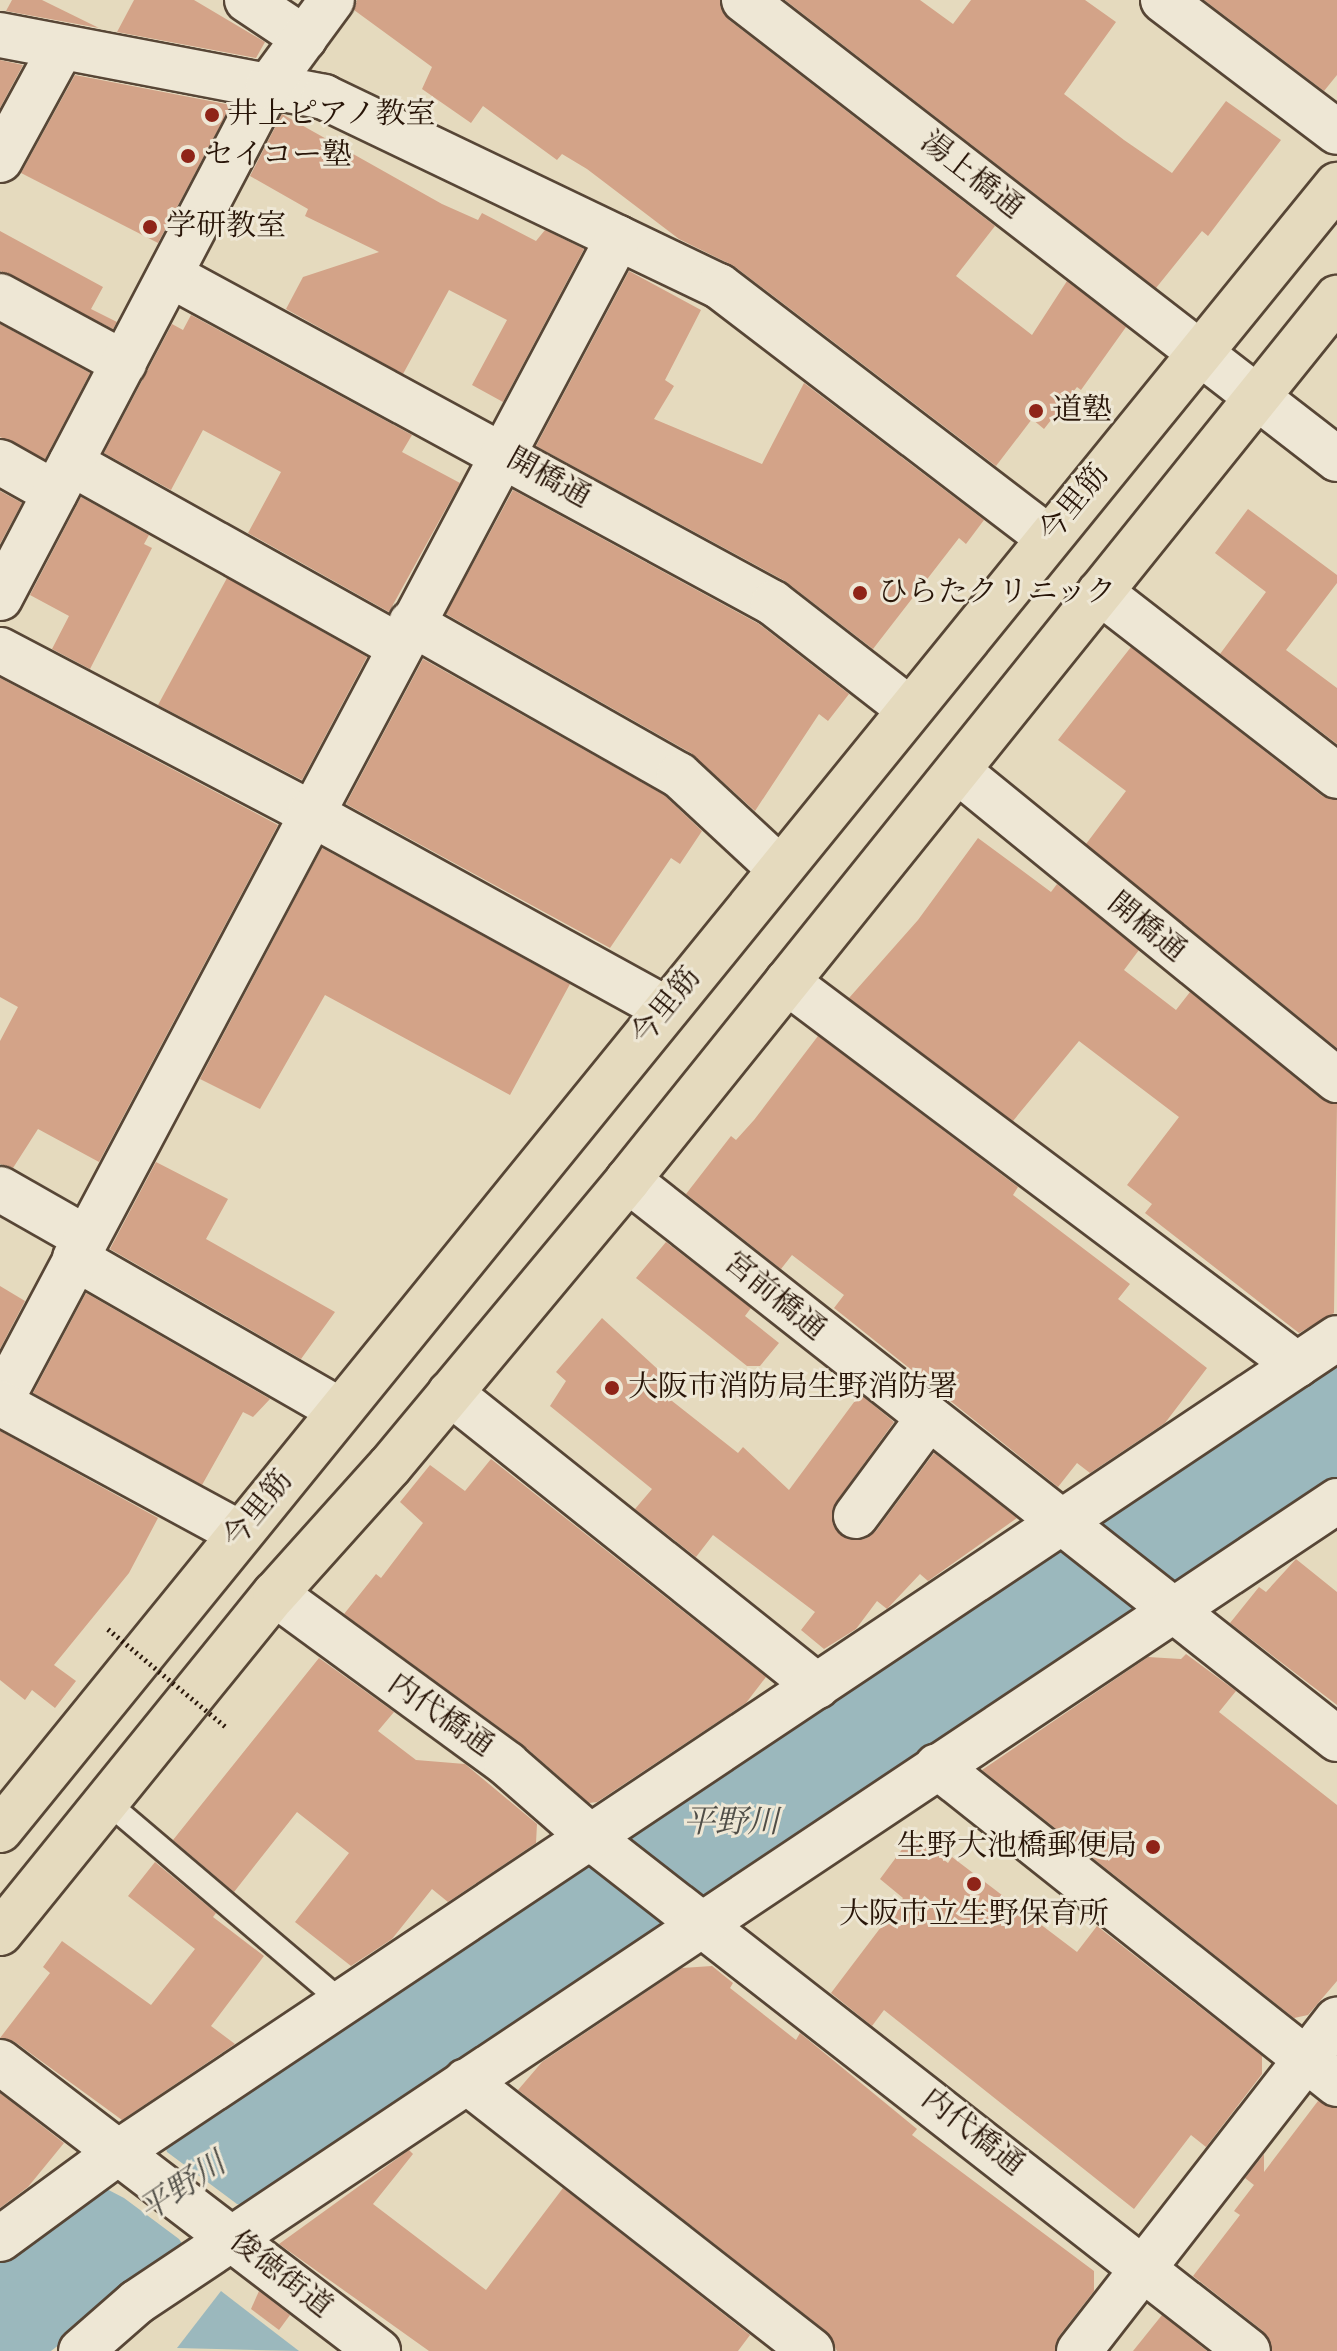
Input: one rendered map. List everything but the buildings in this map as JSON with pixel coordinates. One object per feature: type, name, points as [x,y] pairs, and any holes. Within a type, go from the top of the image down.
[{"type":"main road","name":"今里筋","points":[[0,1830],[1047,537],[1337,185]]},
{"type":"main road","points":[[0,1933],[275,1594],[450,1393],[628,1180],[1337,298]]},
{"type":"street","points":[[247,0],[304,38]]},
{"type":"street","points":[[0,598],[268,87],[332,0]]},
{"type":"street","name":"湯上橋通","points":[[744,0],[1337,459]]},
{"type":"street","points":[[1163,0],[1337,132]]},
{"type":"street","points":[[0,35],[324,97],[719,286],[1047,537]]},
{"type":"street","points":[[0,160],[61,48]]},
{"type":"street","points":[[239,1533],[0,1402],[618,238]]},
{"type":"street","name":"開橋通","points":[[170,275],[773,603],[909,709]]},
{"type":"street","points":[[0,296],[124,363]]},
{"type":"street","points":[[0,462],[63,478],[405,635],[679,775],[779,868]]},
{"type":"street","points":[[1100,592],[1337,776]]},
{"type":"street","points":[[0,650],[310,813],[665,1008]]},
{"type":"street","name":"開橋通","points":[[958,771],[1337,1080]]},
{"type":"street","points":[[787,982],[1297,1365]]},
{"type":"street","name":"宮前橋通","points":[[628,1180],[927,1420],[1168,1604]]},
{"type":"street","points":[[0,1189],[81,1248],[339,1410]]},
{"type":"street","points":[[0,2239],[344,2004],[594,1840],[817,1686],[1066,1527],[1337,1338]]},
{"type":"street","points":[[450,1393],[817,1686]]},
{"type":"street","points":[[856,1516],[927,1420]]},
{"type":"street","points":[[81,2351],[137,2302],[226,2233],[466,2081],[699,1920],[937,1766],[1168,1604],[1337,1501]]},
{"type":"street","name":"内代橋通","points":[[275,1594],[507,1764],[594,1840],[1248,2351]]},
{"type":"street","points":[[1168,1604],[1337,1739]]},
{"type":"street","points":[[937,1766],[1321,2072]]},
{"type":"street","points":[[1079,2351],[1143,2268],[1321,2072],[1337,2019]]},
{"type":"street","name":"俊徳街道","points":[[0,2062],[378,2351]]},
{"type":"street","points":[[466,2081],[811,2351]]},
{"type":"lane","points":[[107,1802],[344,2004]]},
{"type":"path","points":[[108,1629],[225,1726]]},
{"type":"water","name":"平野川","points":[[1337,1359],[1337,1478],[191,2243],[51,2351],[0,2351],[0,2261],[28,2237]]},
{"type":"water","points":[[221,2291],[299,2351],[177,2348]]},
{"type":"pier","points":[[163,2139],[167,2152],[237,2204],[252,2207],[187,2251],[179,2239],[124,2198],[97,2184]]},
{"type":"place","name":"井上ピアノ教室","points":[[212,115]]},
{"type":"place","name":"セイコー塾","points":[[188,156]]},
{"type":"place","name":"学研教室","points":[[150,227]]},
{"type":"place","name":"道塾","points":[[1036,411]]},
{"type":"place","name":"ひらたクリニック","points":[[860,593]]},
{"type":"place","name":"大阪市消防局生野消防署","points":[[612,1388]]},
{"type":"place","name":"生野大池橋郵便局","points":[[1153,1847]]},
{"type":"place","name":"大阪市立生野保育所","points":[[974,1884]]}]
